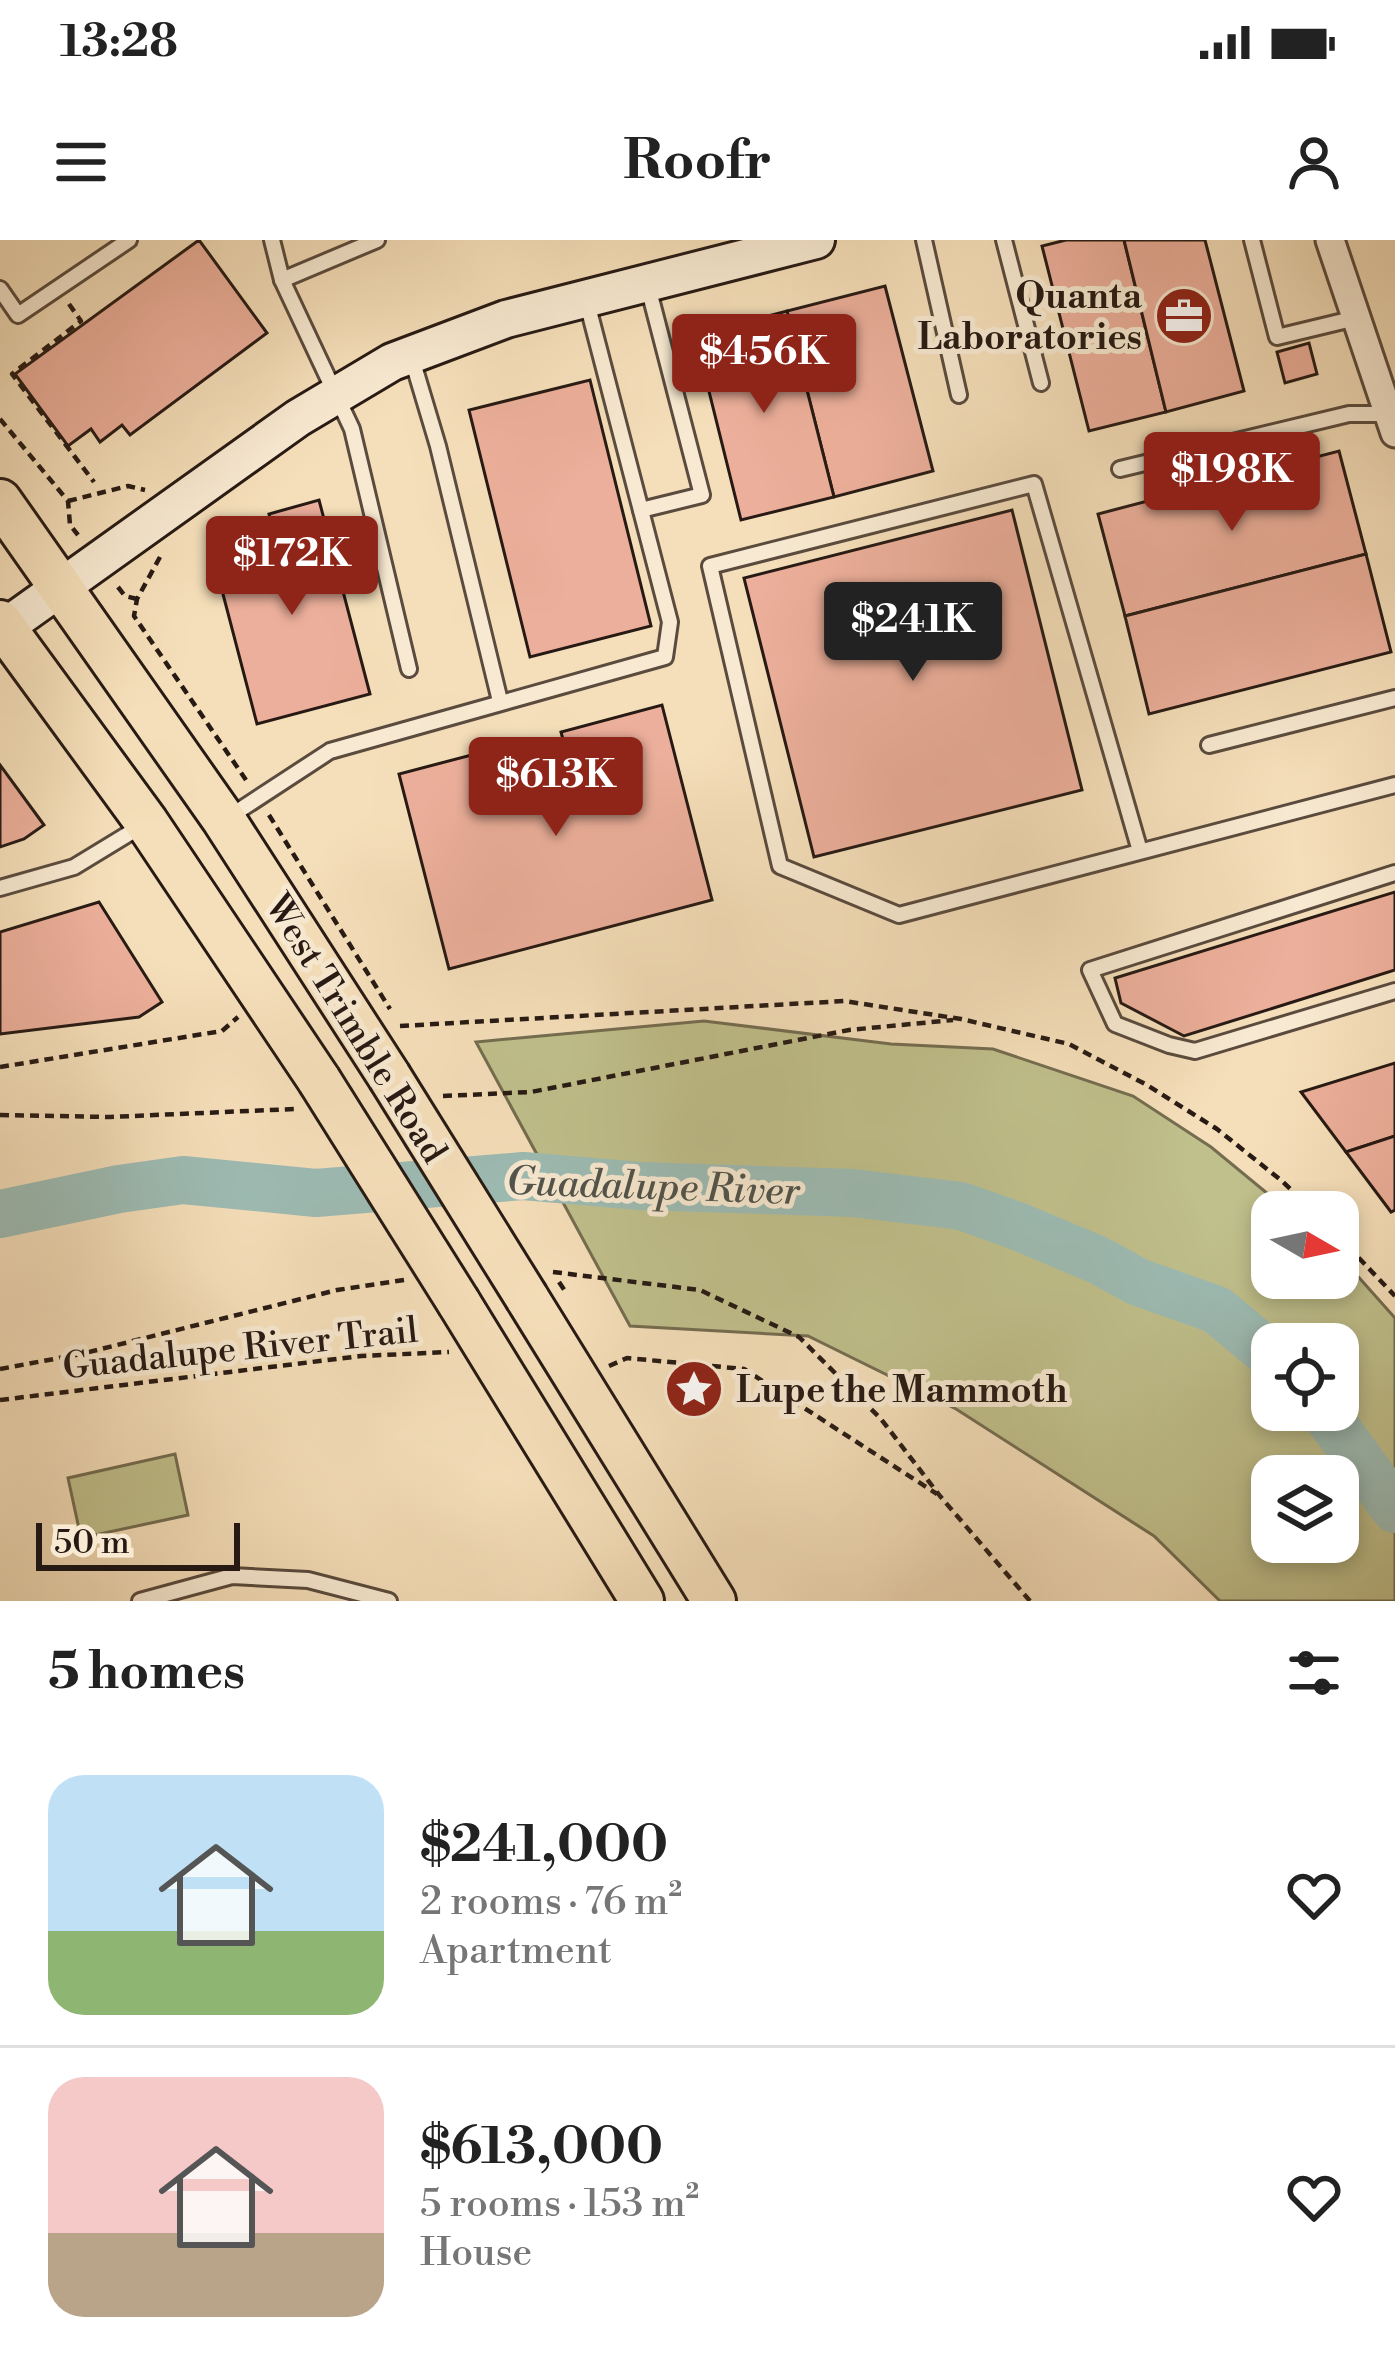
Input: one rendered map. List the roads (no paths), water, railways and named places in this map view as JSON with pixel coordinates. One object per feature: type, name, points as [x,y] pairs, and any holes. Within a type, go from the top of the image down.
[{"type":"main road","points":[[1,627],[336,393],[411,354],[506,319],[647,283],[751,248],[816,240]]},
{"type":"main road","name":"West Trimble Road","points":[[0,501],[224,820],[376,1022],[406,1087],[527,1298],[714,1601]]},
{"type":"main road","name":"West Trimble Road","points":[[1,627],[147,823],[263,994],[314,1094],[459,1303],[642,1601]]},
{"type":"street","points":[[1330,240],[1393,420]]},
{"type":"lane","points":[[0,289],[18,315],[129,240]]},
{"type":"lane","points":[[272,240],[282,280],[352,429],[409,669]]},
{"type":"lane","points":[[282,280],[376,240]]},
{"type":"lane","points":[[924,240],[959,394]]},
{"type":"lane","points":[[1004,240],[1041,382]]},
{"type":"lane","points":[[1252,240],[1277,337],[1356,318]]},
{"type":"lane","points":[[641,510],[702,495],[647,283]]},
{"type":"lane","points":[[224,820],[330,751],[665,657],[670,622],[586,298]]},
{"type":"lane","points":[[411,354],[500,701]]},
{"type":"lane","points":[[1120,469],[1349,414],[1393,420]]},
{"type":"lane","points":[[1140,850],[1034,484],[710,566],[780,866],[899,915],[1395,785]]},
{"type":"lane","points":[[1209,746],[1395,698]]},
{"type":"lane","points":[[0,888],[74,867],[147,823]]},
{"type":"lane","points":[[1395,873],[1090,970],[1115,1024],[1195,1051],[1395,991]]},
{"type":"lane","points":[[140,1601],[232,1576],[308,1580],[389,1601]]},
{"type":"waterway","name":"Guadalupe River","points":[[0,1214],[183,1180],[316,1193],[523,1176],[640,1186],[853,1193],[961,1206],[1017,1226],[1138,1282],[1217,1310],[1251,1338]]},
{"type":"waterway","name":"Guadalupe River","points":[[1338,1431],[1395,1509]]},
{"type":"place","name":"Quanta Laboratories","points":[[1184,316]]},
{"type":"place","name":"Lupe the Mammoth","points":[[694,1389]]}]
